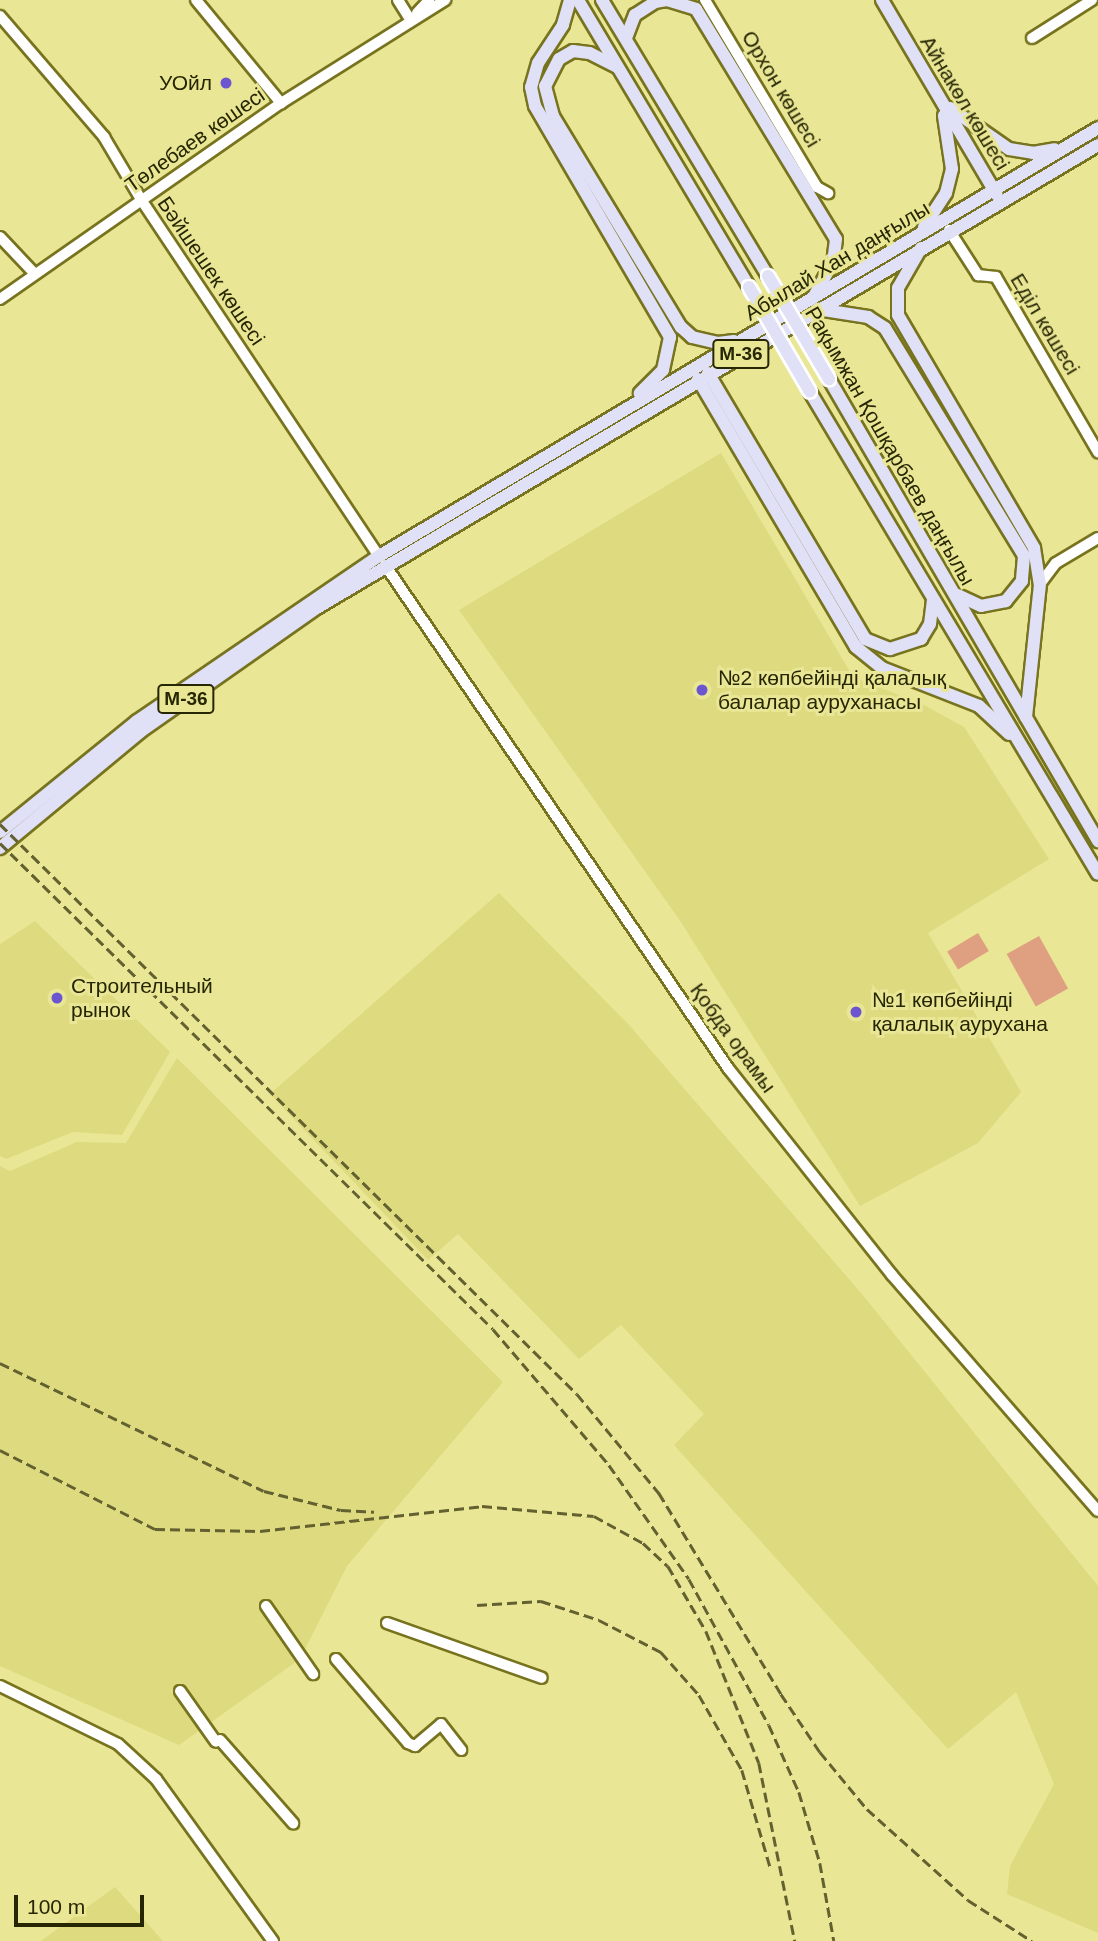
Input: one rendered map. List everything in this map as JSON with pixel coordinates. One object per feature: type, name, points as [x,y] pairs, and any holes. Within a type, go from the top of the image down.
[{"type":"main road","points":[[570,0],[563,25],[538,63],[531,87],[535,106],[670,337],[663,370],[631,404]]},
{"type":"main road","name":"Рақымжан Қошқарбаев даңғылы","points":[[578,0],[1020,745]]},
{"type":"main road","name":"Рақымжан Қошқарбаев даңғылы","points":[[602,0],[829,379],[1098,841]]},
{"type":"main road","points":[[626,38],[635,15],[655,2],[667,0],[696,9],[836,239],[833,262],[816,303],[867,317],[885,328],[1024,556],[1022,581],[1016,592],[994,606],[969,603],[950,586]]},
{"type":"main road","name":"Айнакөл көшесі","points":[[882,0],[997,195]]},
{"type":"main road","points":[[617,67],[589,53],[573,51],[559,60],[545,86],[553,116],[681,327],[692,337],[718,343],[751,335]]},
{"type":"main road","points":[[933,90],[962,120],[1009,149],[1033,153],[1070,145]]},
{"type":"main road","points":[[933,90],[947,127],[952,169],[946,193],[898,288],[898,315],[1015,511],[1034,548],[1040,584],[1026,718]]},
{"type":"main road","name":"Абылай Хан даңғылы","points":[[921,240],[949,230],[1098,128]]},
{"type":"main road","name":"Абылай Хан даңғылы","points":[[382,560],[703,376],[816,303],[997,195],[1098,146]]},
{"type":"main road","name":"Абылай Хан даңғылы","points":[[382,560],[631,404],[751,335],[816,303]]},
{"type":"main road","points":[[703,376],[866,639],[890,649],[921,639],[930,624],[933,600]]},
{"type":"main road","points":[[703,376],[856,647],[883,668],[979,706],[1020,745],[1098,874]]},
{"type":"main road","name":"M-36","points":[[0,832],[137,721],[382,560]]},
{"type":"main road","name":"M-36","points":[[0,848],[140,732],[382,560]]},
{"type":"street","points":[[196,0],[281,103]]},
{"type":"street","points":[[398,0],[412,18]]},
{"type":"street","name":"Төлебаев көшесі","points":[[412,18],[429,0]]},
{"type":"street","name":"Төлебаев көшесі","points":[[0,299],[281,103],[412,18],[445,0]]},
{"type":"street","name":"Орхон көшесі","points":[[705,0],[817,187],[828,192]]},
{"type":"street","points":[[1032,38],[1093,1]]},
{"type":"street","name":"Бәйшешек көшесі","points":[[0,16],[68,91],[104,137],[142,201],[382,560]]},
{"type":"street","name":"Еділ көшесі","points":[[949,230],[978,275],[996,277],[1098,452]]},
{"type":"street","points":[[0,237],[34,273]]},
{"type":"street","points":[[1040,584],[1056,564],[1098,538]]},
{"type":"street","name":"Қобда орамы","points":[[382,560],[728,1068],[892,1275],[1098,1511]]},
{"type":"street","points":[[266,1606],[313,1674]]},
{"type":"street","points":[[387,1623],[542,1678]]},
{"type":"street","points":[[336,1659],[408,1743],[415,1746],[441,1724],[461,1750]]},
{"type":"street","points":[[0,1686],[118,1744],[156,1779],[273,1941]]},
{"type":"street","points":[[180,1691],[218,1741],[293,1823]]},
{"type":"shaded area","points":[[721,453],[853,677],[922,704],[964,727],[1049,859],[928,933],[1021,1092],[978,1143],[860,1206],[679,919],[459,610]]},
{"type":"shaded area","points":[[499,893],[630,1026],[861,1293],[1098,1586],[1098,1933],[1007,1894],[1010,1866],[1054,1784],[1016,1692],[948,1749],[674,1445],[704,1414],[621,1325],[579,1359],[458,1234],[428,1260],[270,1094]]},
{"type":"shaded area","name":"Строительный рынок","points":[[35,921],[170,1052],[122,1135],[73,1132],[6,1159],[0,1156],[0,944]]},
{"type":"shaded area","points":[[978,933],[989,951],[958,970],[947,952]]},
{"type":"shaded area","points":[[1039,936],[1068,988],[1036,1006],[1007,954]]},
{"type":"shaded area","points":[[177,1058],[503,1382],[347,1566],[300,1659],[179,1745],[0,1666],[0,1166],[10,1171],[77,1142],[126,1143]]},
{"type":"shaded area","points":[[115,1887],[163,1941],[41,1941]]},
{"type":"railway","points":[[0,824],[577,1394],[659,1493],[781,1694],[820,1752],[867,1809],[968,1900],[1032,1941]]},
{"type":"railway","points":[[0,843],[493,1329],[609,1465],[689,1579],[769,1725],[799,1792],[820,1863],[834,1941]]},
{"type":"railway","points":[[0,1363],[264,1491],[341,1510],[374,1512]]},
{"type":"railway","points":[[0,1450],[155,1529],[260,1531],[482,1506],[594,1516],[643,1543],[668,1566],[706,1631],[759,1763],[795,1941]]},
{"type":"railway","points":[[477,1605],[541,1601],[599,1620],[661,1652],[699,1695],[742,1770],[771,1870]]},
{"type":"place","name":"УОйл","points":[[226,83]]},
{"type":"place","name":"№2 көпбейінді қалалық балалар ауруханасы","points":[[702,690]]},
{"type":"place","name":"Строительный рынок","points":[[57,998]]},
{"type":"place","name":"№1 көпбейінді қалалық аурухана","points":[[856,1012]]}]
